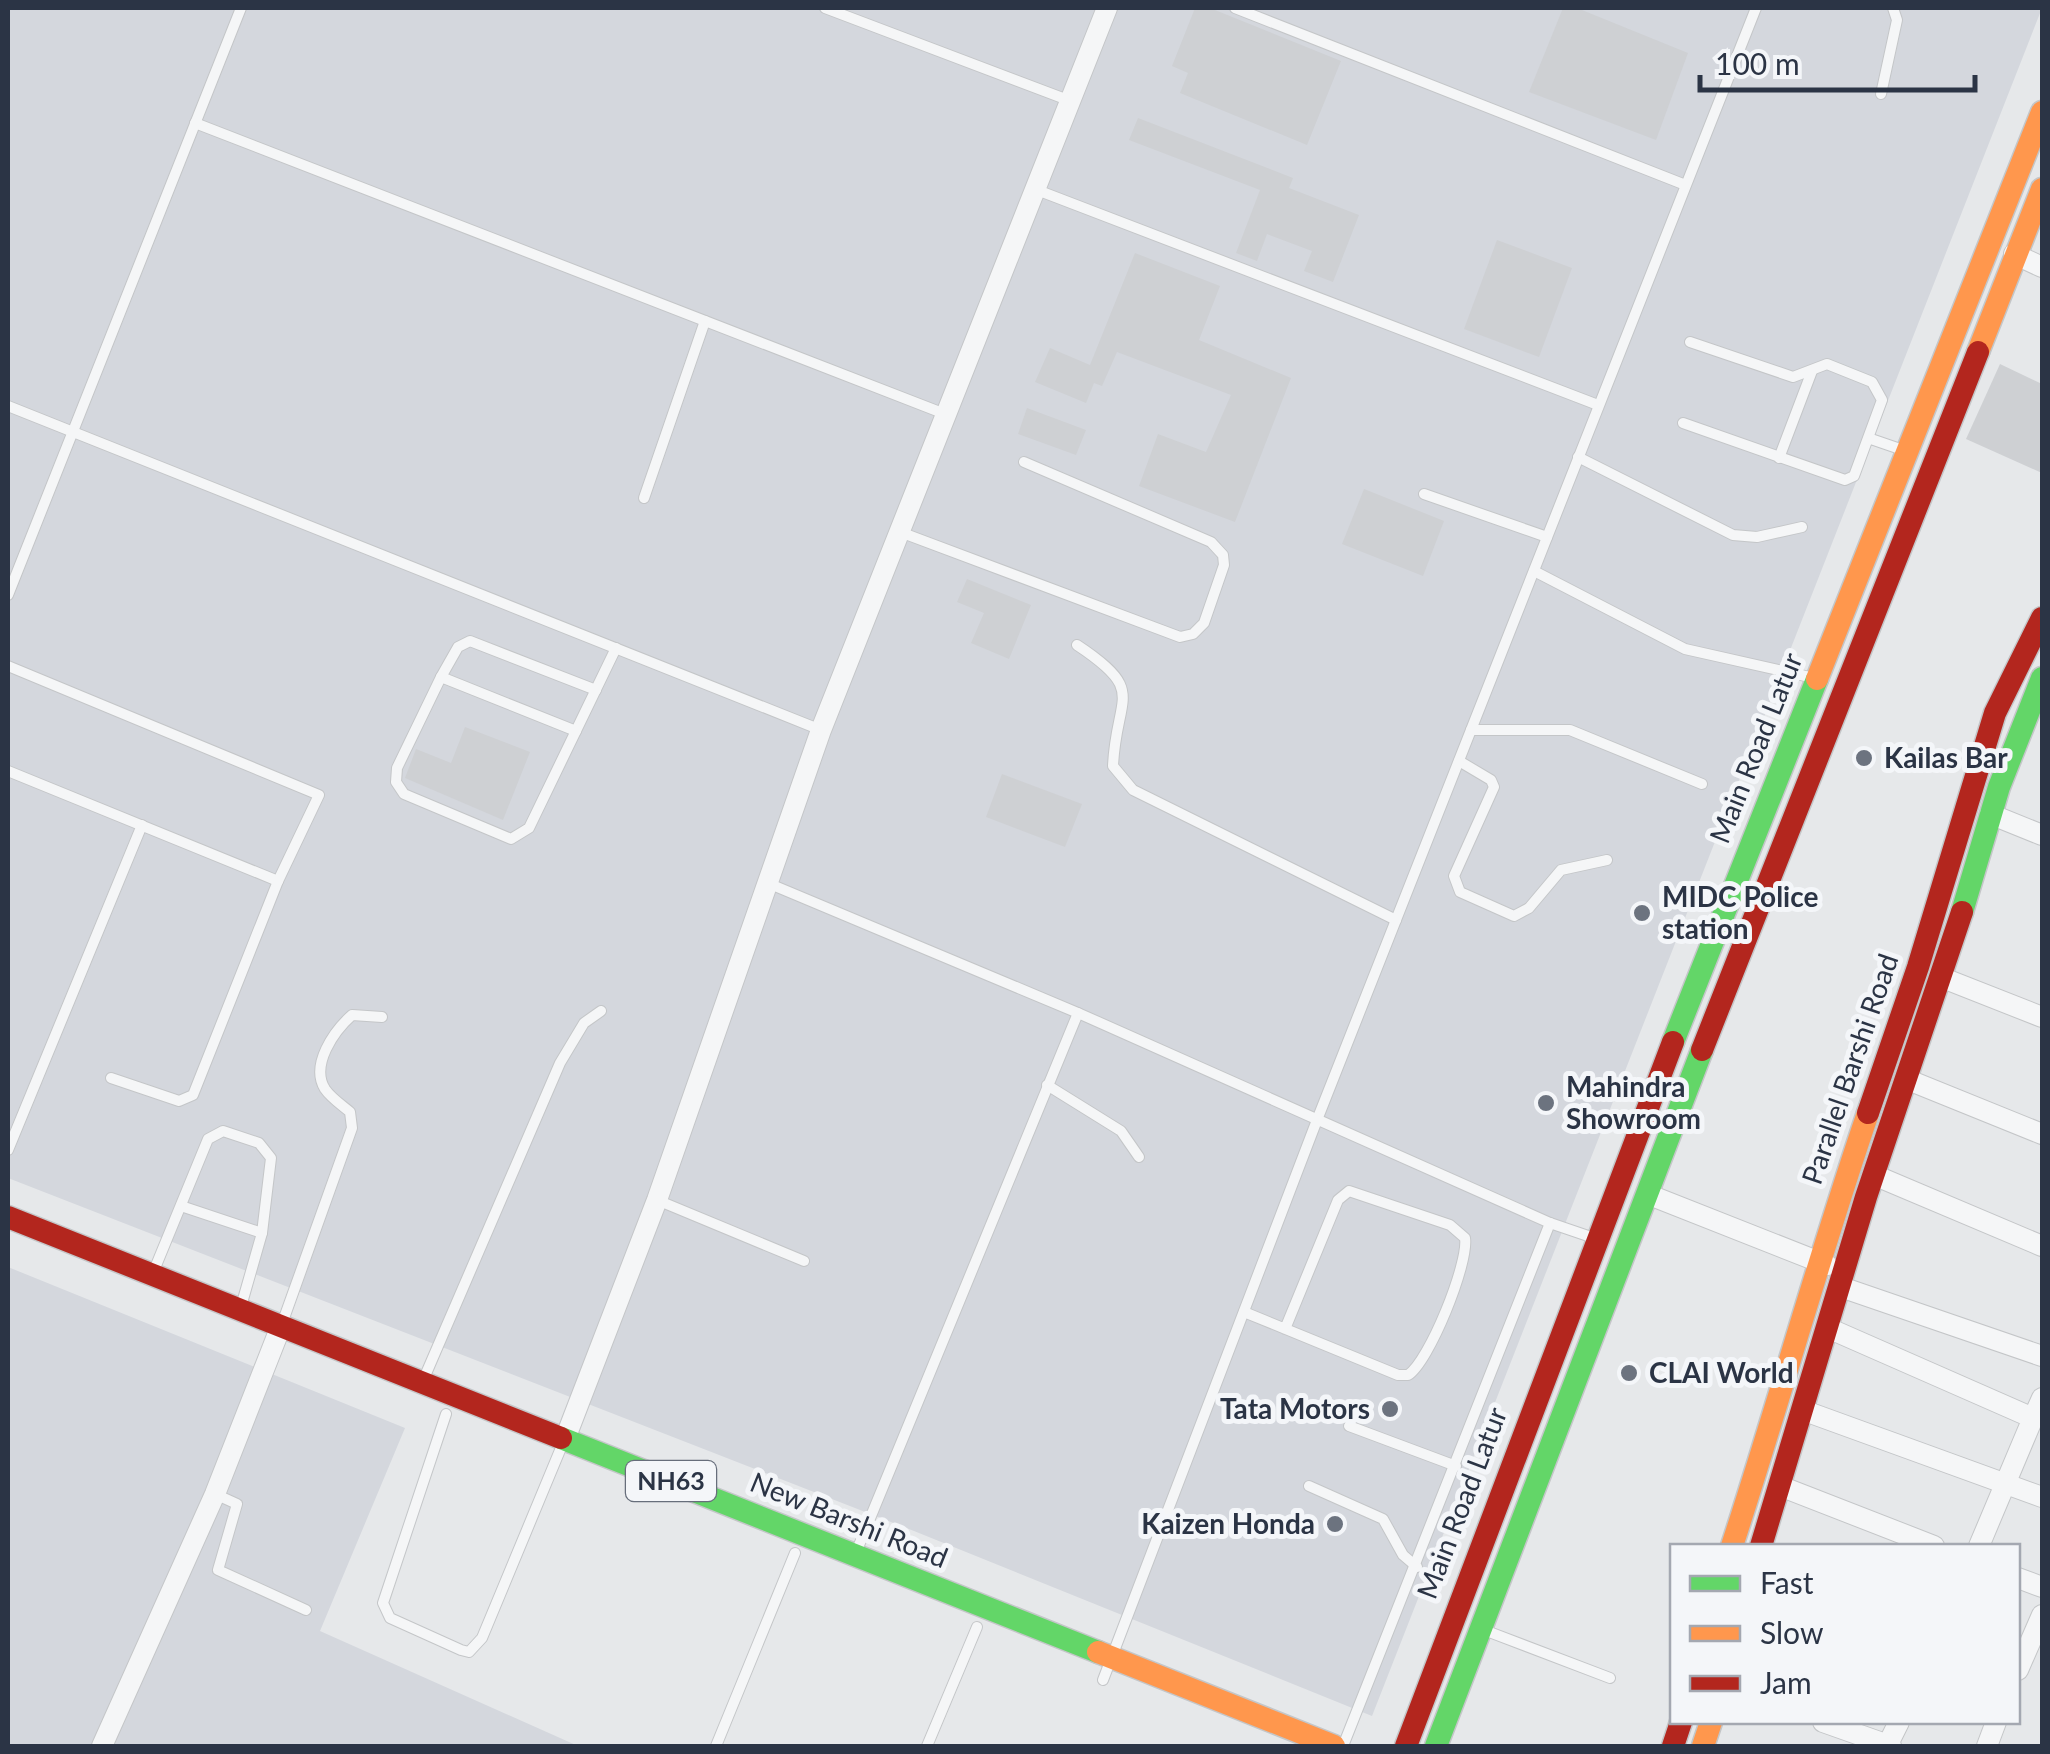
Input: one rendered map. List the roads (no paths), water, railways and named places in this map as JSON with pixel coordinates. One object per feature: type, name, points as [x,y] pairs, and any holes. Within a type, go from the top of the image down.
[{"type":"main road","name":"Main Road Latur","points":[[1406,1746],[1595,1238],[2042,112]]},
{"type":"main road","points":[[1436,1746],[1647,1194],[2042,189]]},
{"type":"main road","name":"Parallel Barshi Road","points":[[1733,1544],[1780,1401],[1817,1261],[1918,967],[1994,714],[2042,618]]},
{"type":"main road","points":[[1762,1544],[1874,1175],[1943,978],[1990,814],[2019,726],[2042,678]]},
{"type":"main road","name":"New Barshi Road","points":[[8,1217],[240,1310],[277,1336],[446,1414],[561,1448],[855,1556],[1111,1676]]},
{"type":"main road","name":"New Barshi Road","points":[[8,1240],[277,1336],[423,1382],[795,1553],[978,1628],[1111,1676],[1334,1746]]},
{"type":"street","points":[[561,1448],[657,1200],[821,730],[1107,8]]},
{"type":"street","points":[[2014,254],[2042,266]]},
{"type":"street","points":[[1990,814],[2042,835]]},
{"type":"street","points":[[1943,978],[2042,1017]]},
{"type":"street","points":[[1906,1079],[2042,1134]]},
{"type":"street","points":[[1874,1175],[2042,1246]]},
{"type":"street","points":[[1647,1194],[1817,1261],[1841,1279],[2042,1356]]},
{"type":"street","points":[[1828,1328],[2033,1418]]},
{"type":"street","points":[[102,1746],[216,1494],[277,1336]]},
{"type":"street","points":[[1980,1544],[2042,1398]]},
{"type":"street","points":[[1805,1411],[2042,1497]]},
{"type":"street","points":[[1780,1486],[1929,1544]]},
{"type":"street","points":[[2020,1666],[2042,1616]]},
{"type":"street","points":[[1828,1724],[1889,1746]]},
{"type":"lane","points":[[8,595],[241,8]]},
{"type":"lane","points":[[829,8],[1068,100]]},
{"type":"lane","points":[[1235,8],[1683,184]]},
{"type":"lane","points":[[1111,1676],[1316,1120],[1548,537],[1683,184],[1756,8]]},
{"type":"lane","points":[[1880,94],[1897,20],[1893,8]]},
{"type":"lane","points":[[194,123],[945,414]]},
{"type":"lane","points":[[1036,190],[1598,405]]},
{"type":"lane","points":[[644,498],[705,321]]},
{"type":"lane","points":[[1684,423],[1839,480],[1850,479],[1871,439],[1882,400],[1878,387],[1835,366],[1792,378],[1690,342]]},
{"type":"lane","points":[[1779,458],[1812,370]]},
{"type":"lane","points":[[8,406],[821,730]]},
{"type":"lane","points":[[1871,439],[1908,452]]},
{"type":"lane","points":[[1578,457],[1733,535],[1757,537],[1802,527]]},
{"type":"lane","points":[[899,532],[1180,637],[1193,634],[1204,623],[1224,566],[1223,555],[1211,542],[1024,462]]},
{"type":"lane","points":[[1424,494],[1548,537]]},
{"type":"lane","points":[[1534,571],[1685,649],[1815,678]]},
{"type":"lane","points":[[596,690],[470,642],[458,647],[397,768],[396,782],[404,794],[511,839],[529,828],[576,732],[596,690],[616,648]]},
{"type":"lane","points":[[1077,646],[1121,677],[1125,692],[1113,766],[1132,790],[1396,920]]},
{"type":"lane","points":[[8,666],[319,795],[278,881],[193,1095],[179,1101],[111,1078]]},
{"type":"lane","points":[[441,677],[576,732]]},
{"type":"lane","points":[[1471,730],[1570,730],[1702,784]]},
{"type":"lane","points":[[1458,761],[1491,780],[1494,787],[1454,876],[1460,892],[1514,916],[1529,908],[1560,870],[1607,860]]},
{"type":"lane","points":[[8,771],[278,881]]},
{"type":"lane","points":[[8,1150],[142,825]]},
{"type":"lane","points":[[770,884],[1078,1013],[1550,1224],[1595,1238]]},
{"type":"lane","points":[[423,1382],[560,1063],[584,1023],[601,1010]]},
{"type":"lane","points":[[855,1556],[1078,1013]]},
{"type":"lane","points":[[277,1336],[352,1128],[350,1112],[326,1090],[321,1064],[330,1042],[352,1015],[382,1017]]},
{"type":"lane","points":[[1047,1085],[1121,1131],[1140,1157]]},
{"type":"lane","points":[[152,1273],[214,1133],[230,1132],[264,1146],[271,1158],[262,1233],[240,1310]]},
{"type":"lane","points":[[1244,1312],[1285,1329],[1408,1375],[1422,1362],[1464,1261],[1464,1238],[1450,1224],[1349,1191],[1338,1200],[1285,1329]]},
{"type":"lane","points":[[657,1200],[804,1262]]},
{"type":"lane","points":[[181,1206],[262,1233]]},
{"type":"lane","points":[[1343,1746],[1550,1224]]},
{"type":"lane","points":[[446,1414],[382,1603],[390,1618],[461,1650],[469,1652],[482,1638],[561,1448]]},
{"type":"lane","points":[[1350,1426],[1456,1466]]},
{"type":"lane","points":[[1309,1486],[1383,1519],[1404,1554],[1417,1567]]},
{"type":"lane","points":[[216,1494],[237,1504],[218,1570],[306,1610]]},
{"type":"lane","points":[[716,1746],[795,1553]]},
{"type":"lane","points":[[927,1746],[978,1628]]},
{"type":"lane","points":[[1479,1628],[1610,1678]]},
{"type":"place","name":"Kailas Bar","points":[[1864,758]]},
{"type":"place","name":"MIDC Police station","points":[[1642,913]]},
{"type":"place","name":"Mahindra Showroom","points":[[1546,1103]]},
{"type":"place","name":"CLAI World","points":[[1629,1373]]},
{"type":"place","name":"Tata Motors","points":[[1390,1409]]},
{"type":"place","name":"Kaizen Honda","points":[[1335,1524]]}]
